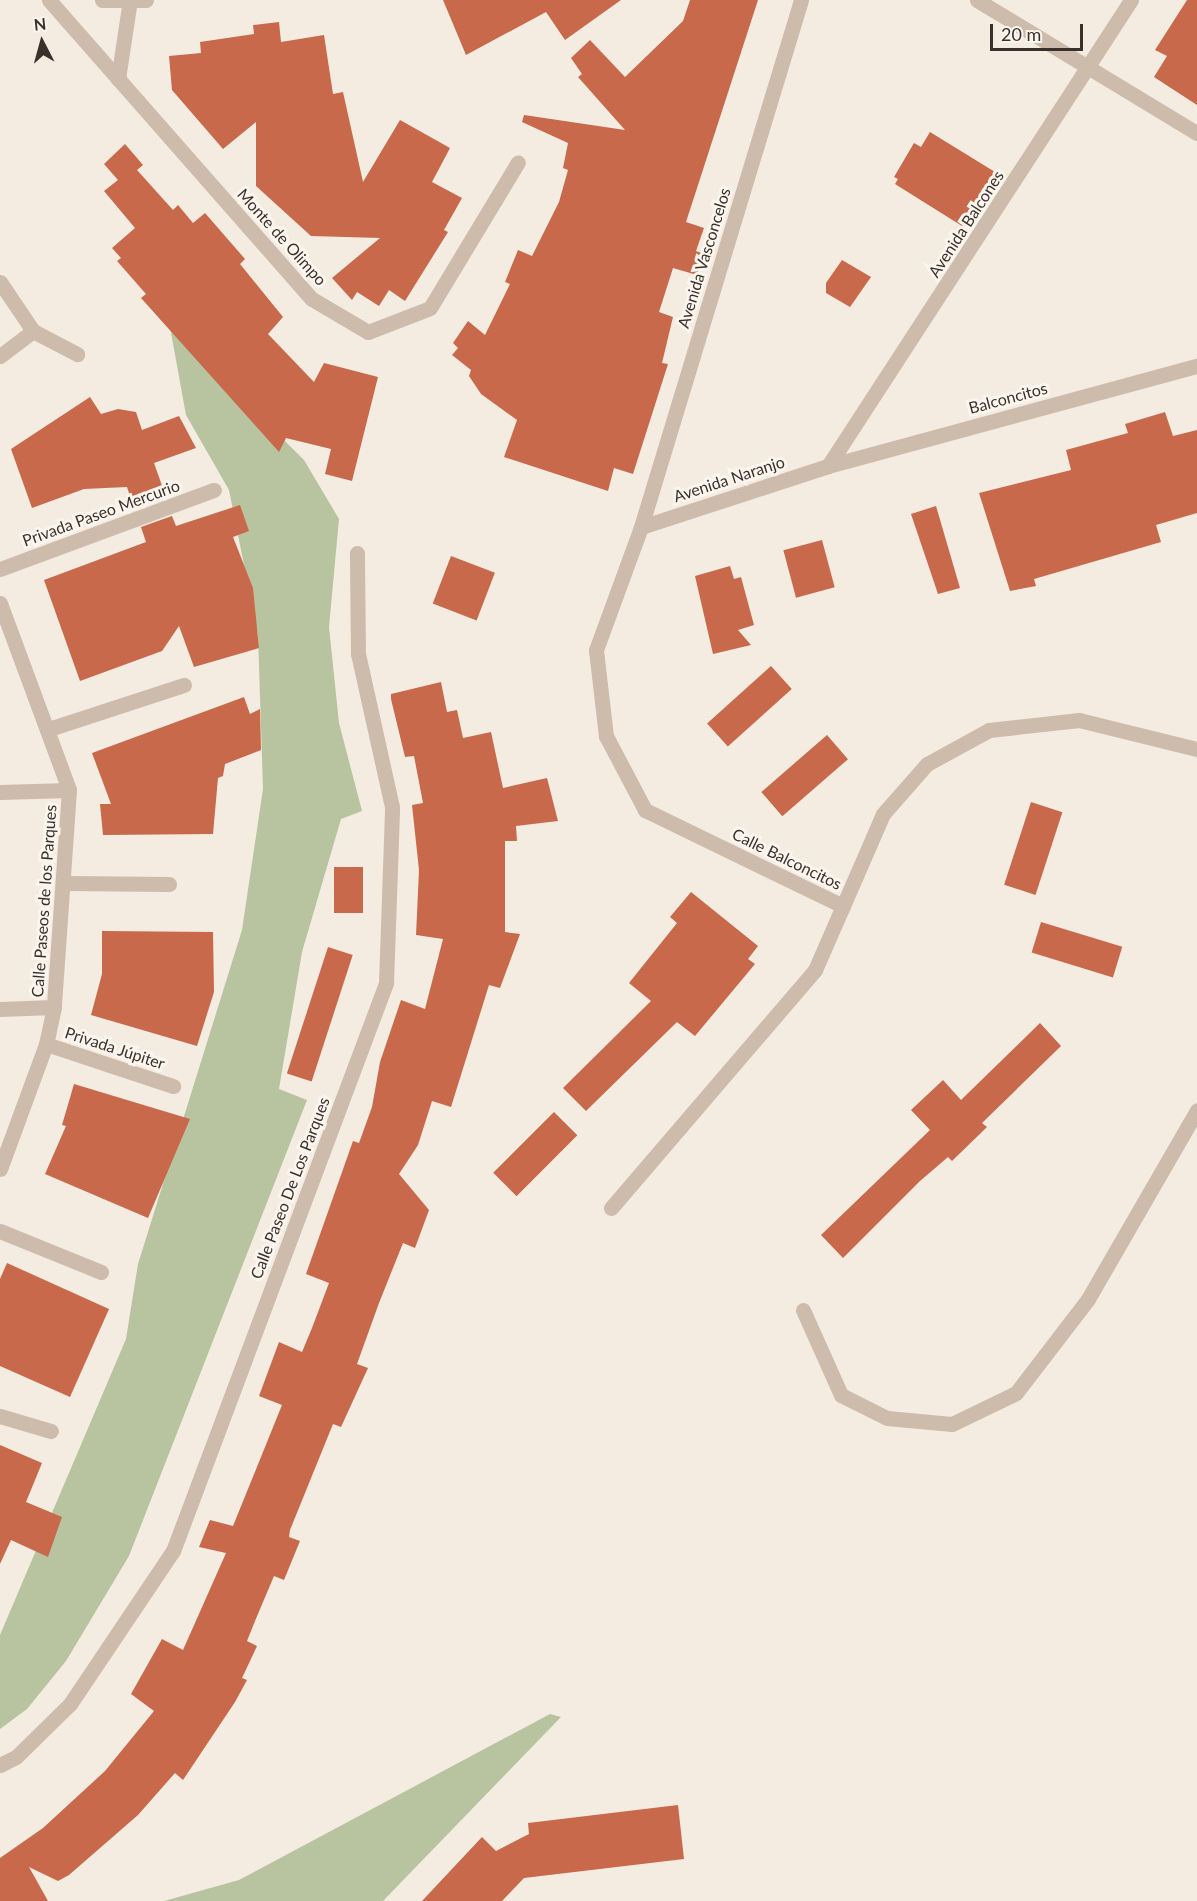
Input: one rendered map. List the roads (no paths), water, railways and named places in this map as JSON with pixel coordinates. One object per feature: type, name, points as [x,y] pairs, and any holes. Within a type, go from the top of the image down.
[{"type":"street","name":"Monte de Olimpo","points":[[49,0],[312,299],[368,332],[430,308],[518,162]]},
{"type":"street","points":[[102,0],[135,0],[118,79]]},
{"type":"street","name":"Avenida Vasconcelos","points":[[642,526],[801,0]]},
{"type":"street","points":[[977,0],[1197,133]]},
{"type":"street","name":"Avenida Balcones","points":[[828,466],[1090,68],[1131,0]]},
{"type":"street","points":[[0,282],[33,331],[76,354]]},
{"type":"street","points":[[0,356],[33,331]]},
{"type":"street","name":"Balconcitos","points":[[828,466],[1197,366]]},
{"type":"street","name":"Avenida Naranjo","points":[[642,526],[828,466]]},
{"type":"street","name":"Privada Paseo Mercurio","points":[[0,569],[214,490]]},
{"type":"street","name":"Calle Balconcitos","points":[[642,526],[596,650],[606,736],[645,810],[843,906],[884,814],[927,764],[989,730],[1079,720],[1197,749]]},
{"type":"street","name":"Calle Paseo De Los Parques","points":[[0,1765],[16,1757],[70,1704],[172,1551],[386,983],[393,807],[358,654],[357,553]]},
{"type":"street","name":"Calle Paseos de los Parques","points":[[0,603],[49,729],[69,790],[65,883],[54,1007],[46,1044],[0,1169]]},
{"type":"street","points":[[49,729],[184,685]]},
{"type":"street","points":[[0,792],[69,790]]},
{"type":"street","points":[[65,883],[169,884]]},
{"type":"street","points":[[611,1208],[815,970],[843,906]]},
{"type":"street","points":[[0,1009],[54,1007]]},
{"type":"street","name":"Privada Júpiter","points":[[46,1044],[173,1086]]},
{"type":"street","points":[[803,1311],[841,1395],[887,1418],[952,1424],[1016,1393],[1088,1299],[1197,1110]]},
{"type":"street","points":[[0,1231],[101,1272]]},
{"type":"street","points":[[0,1416],[51,1431]]}]
